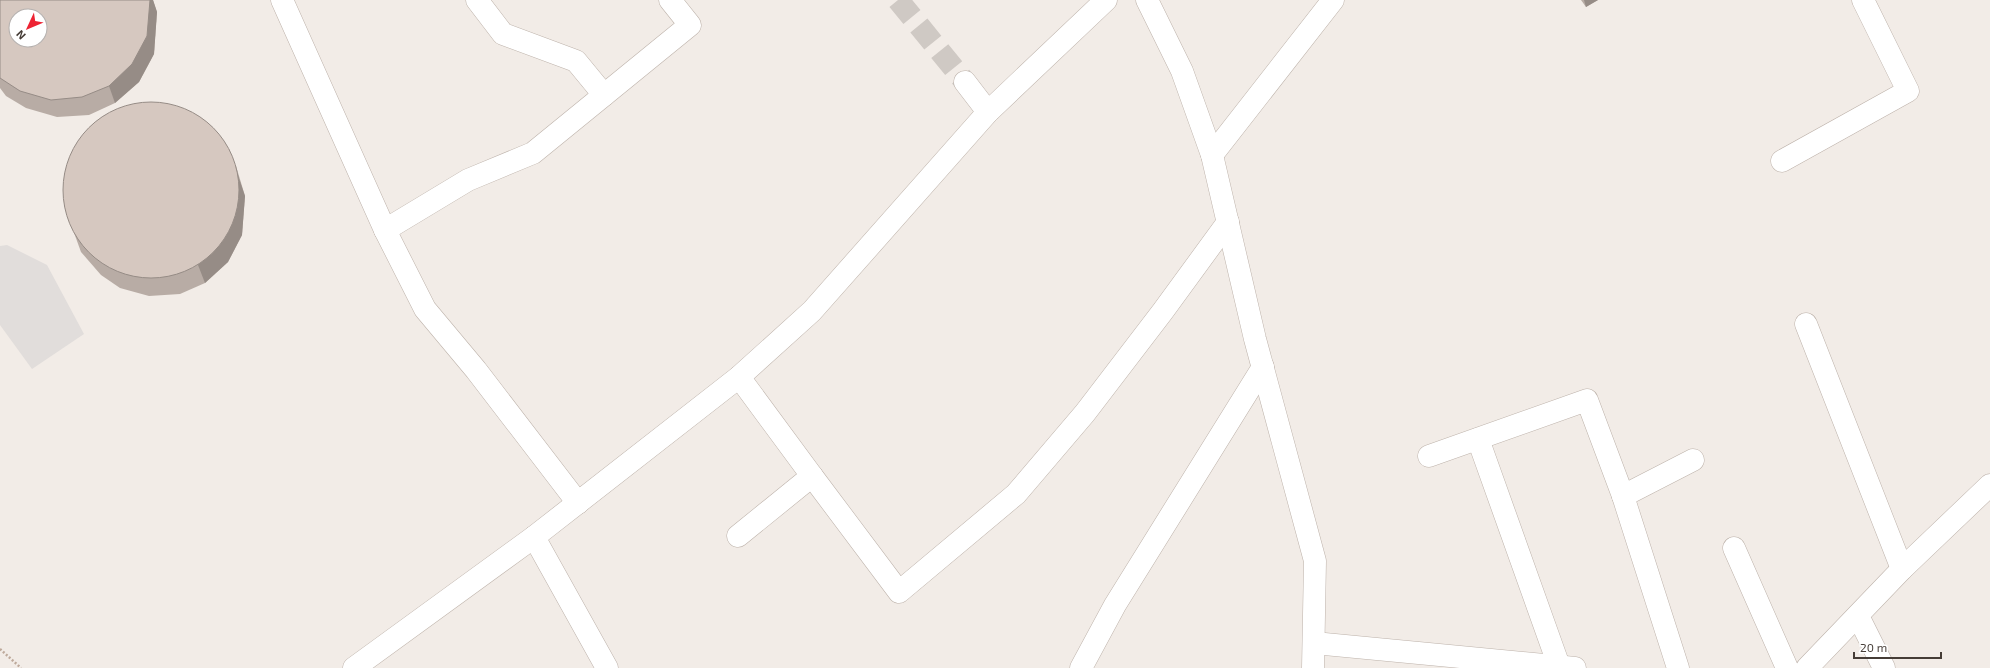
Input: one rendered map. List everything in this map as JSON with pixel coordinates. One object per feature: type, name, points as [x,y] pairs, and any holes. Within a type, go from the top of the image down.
[{"type":"street","points":[[282,0],[385,230],[426,309],[476,370],[578,503]]},
{"type":"street","points":[[477,0],[503,34],[576,61],[604,95]]},
{"type":"street","points":[[385,230],[468,180],[533,153],[690,25],[670,0]]},
{"type":"street","points":[[354,668],[534,537],[739,377],[812,311],[988,112],[1106,0]]},
{"type":"street","points":[[1147,0],[1182,71],[1212,155],[1263,367],[1315,561],[1313,668]]},
{"type":"street","points":[[1212,155],[1334,0]]},
{"type":"street","points":[[1782,161],[1908,91],[1863,0]]},
{"type":"street","points":[[965,82],[988,112]]},
{"type":"street","points":[[739,377],[899,592],[1016,494],[1085,413],[1164,311],[1228,222]]},
{"type":"street","points":[[1806,324],[1902,569]]},
{"type":"street","points":[[1081,668],[1115,605],[1263,367]]},
{"type":"street","points":[[1429,456],[1586,400],[1623,496],[1678,668]]},
{"type":"street","points":[[1314,643],[1567,667],[1478,439]]},
{"type":"street","points":[[1623,496],[1693,460]]},
{"type":"street","points":[[738,536],[812,476]]},
{"type":"street","points":[[1807,668],[1902,569],[1990,485]]},
{"type":"street","points":[[534,537],[607,668]]},
{"type":"street","points":[[1734,548],[1787,668]]},
{"type":"street","points":[[1858,616],[1884,668]]},
{"type":"path","points":[[0,649],[22,668]]},
{"type":"shaded area","points":[[7,245],[47,265],[84,334],[32,369],[0,325],[0,246]]},
{"type":"building","points":[[0,0],[150,0],[147,36],[132,64],[109,86],[82,97],[51,100],[20,91],[0,78]]},
{"type":"building","points":[[151,102],[168,104],[185,109],[207,122],[219,134],[232,156],[237,173],[239,190],[237,207],[232,224],[219,246],[207,258],[185,271],[168,276],[151,278],[134,276],[117,271],[95,258],[83,246],[70,224],[65,207],[63,190],[65,173],[70,156],[83,134],[95,122],[117,109],[134,104]]},
{"type":"tunnel","points":[[898,0],[965,82]]}]
